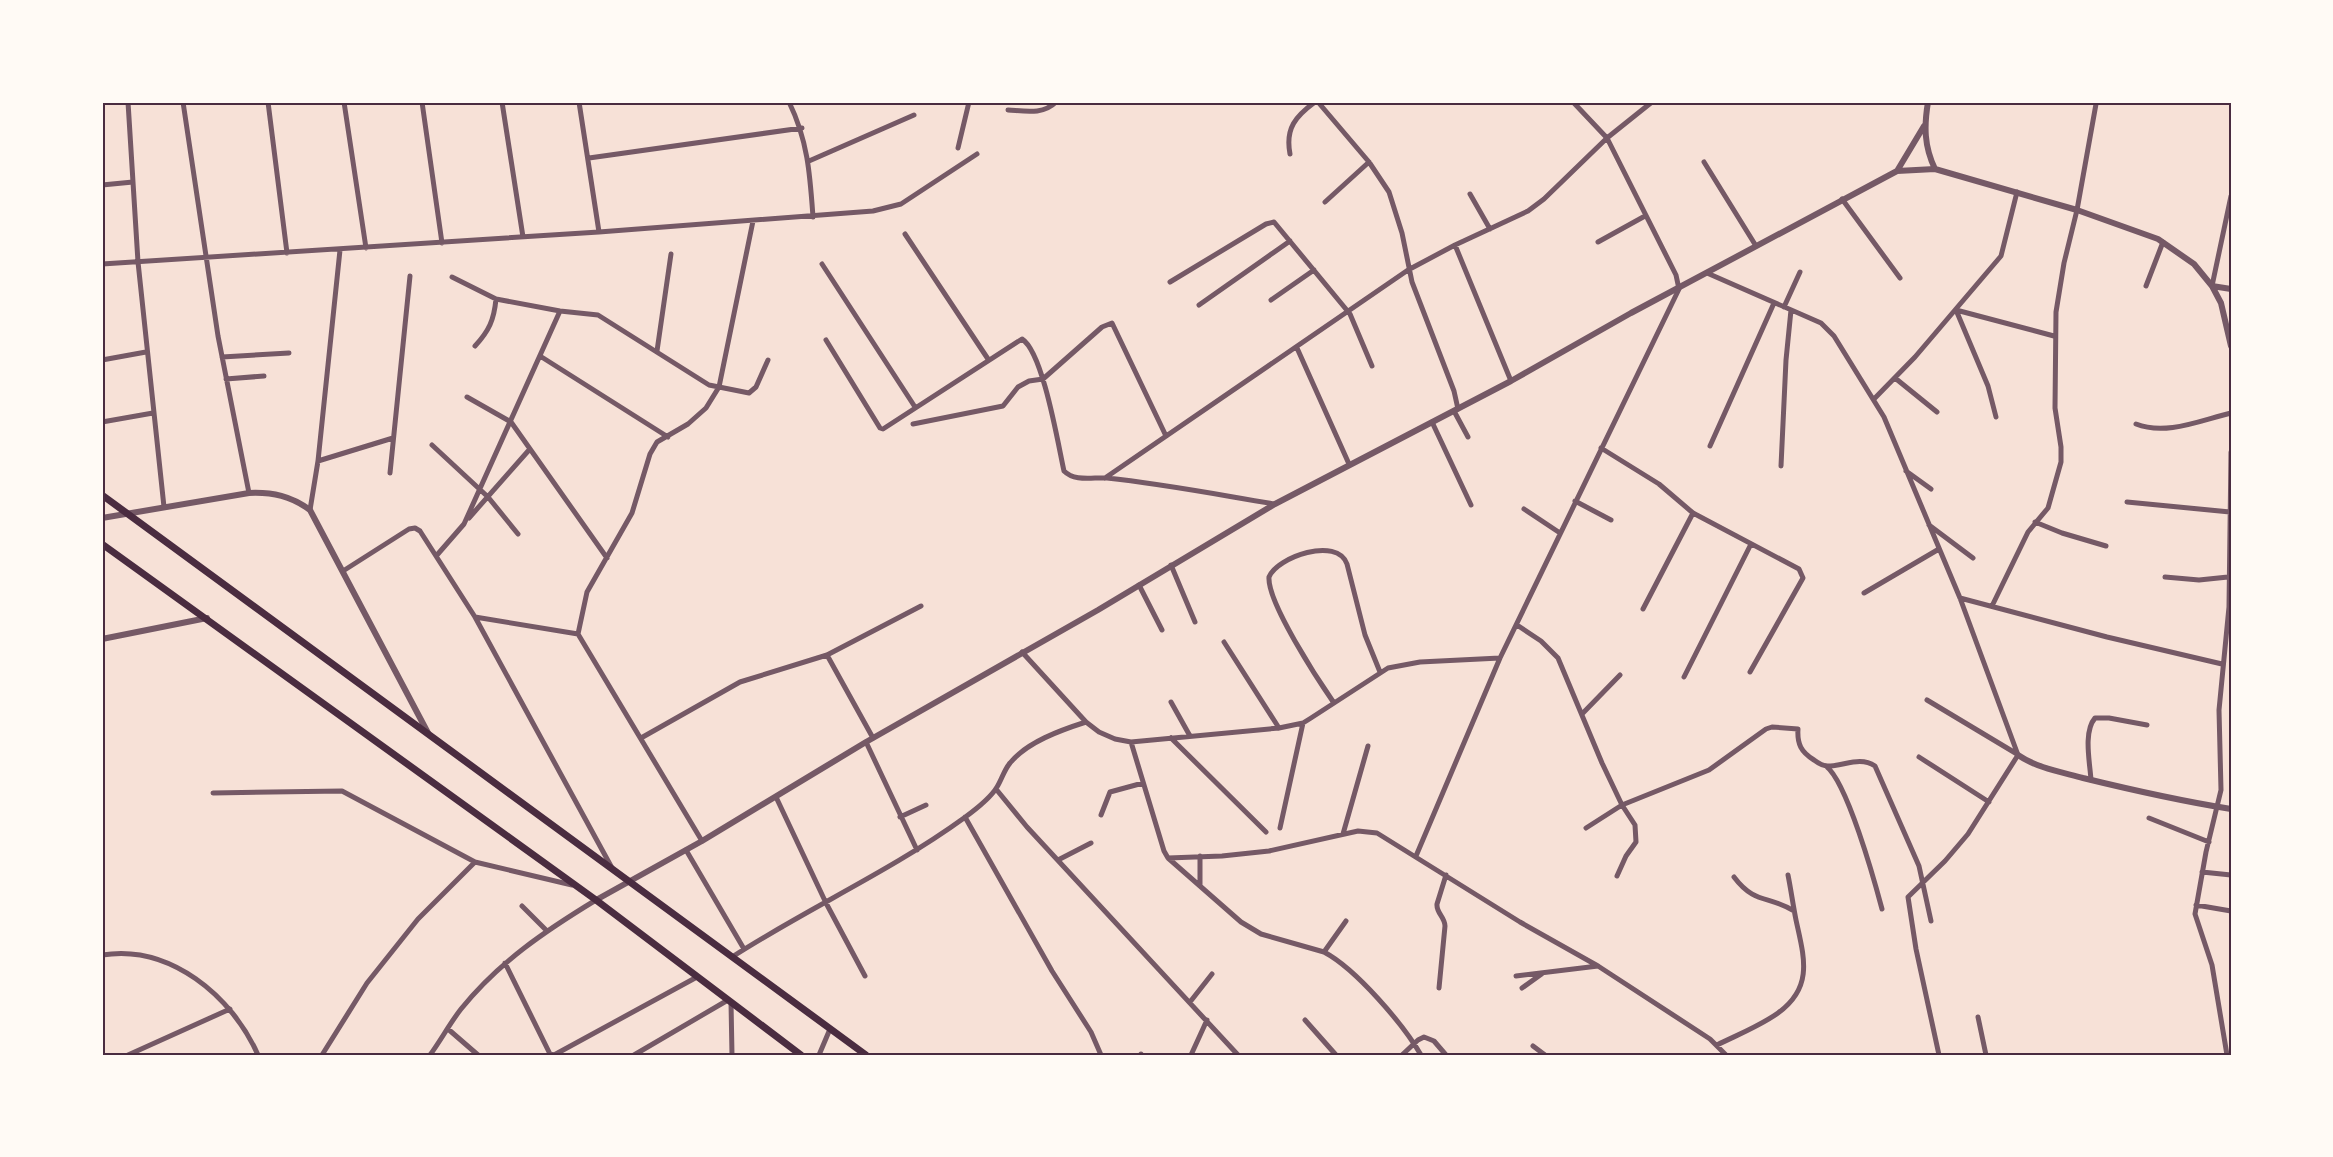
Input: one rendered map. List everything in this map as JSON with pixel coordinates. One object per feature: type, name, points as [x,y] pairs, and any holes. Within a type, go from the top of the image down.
[{"type":"main road","points":[[102,495],[866,1055]]},
{"type":"main road","points":[[102,544],[208,618],[577,886],[801,1055]]},
{"type":"street","points":[[128,102],[138,262],[164,507]]},
{"type":"street","points":[[183,102],[225,379],[249,493]]},
{"type":"street","points":[[268,102],[287,253]]},
{"type":"street","points":[[344,102],[366,248]]},
{"type":"street","points":[[422,102],[442,243]]},
{"type":"street","points":[[502,102],[523,237]]},
{"type":"street","points":[[579,102],[599,232]]},
{"type":"street","points":[[789,102],[802,128],[809,161],[813,217]]},
{"type":"street","points":[[958,148],[969,102]]},
{"type":"street","points":[[1008,110],[1038,111],[1056,102]]},
{"type":"street","points":[[1290,153],[1287,142],[1291,126],[1299,114],[1316,102],[1369,162],[1389,192],[1402,233],[1408,270],[1454,391],[1456,410],[1468,437]]},
{"type":"street","points":[[1416,856],[1500,658],[1679,289],[1676,275],[1607,138],[1573,102]]},
{"type":"street","points":[[1105,478],[1408,270],[1528,211],[1544,199],[1607,138],[1653,102]]},
{"type":"street","points":[[1928,102],[1924,126],[1929,156],[1935,169]]},
{"type":"street","points":[[1992,606],[2001,583],[2028,532],[2048,508],[2061,462],[2055,408],[2056,312],[2096,104]]},
{"type":"street","points":[[809,161],[914,115]]},
{"type":"street","points":[[1897,171],[1924,126]]},
{"type":"street","points":[[589,158],[802,128]]},
{"type":"street","points":[[102,264],[442,243],[873,211],[901,204],[977,154]]},
{"type":"street","points":[[1325,202],[1369,162]]},
{"type":"street","points":[[1704,162],[1756,246]]},
{"type":"street","points":[[430,1055],[461,1010],[505,963],[546,930],[702,841],[866,742],[1275,504],[1511,381],[1897,171],[1935,169],[2077,210],[2144,233],[2163,242],[2194,264],[2212,286],[2222,303],[2231,346]]},
{"type":"street","points":[[102,185],[133,182]]},
{"type":"street","points":[[1874,399],[1956,310],[2001,256],[2018,192]]},
{"type":"street","points":[[1470,194],[1490,229]]},
{"type":"street","points":[[2212,286],[2231,196]]},
{"type":"street","points":[[1842,199],[1900,278]]},
{"type":"street","points":[[1598,242],[1645,216]]},
{"type":"street","points":[[702,841],[578,634],[587,592],[632,513],[650,454],[657,442],[688,424],[706,408],[719,387],[753,221]]},
{"type":"street","points":[[1170,282],[1266,224],[1274,222],[1355,322],[1372,366]]},
{"type":"street","points":[[905,234],[988,359]]},
{"type":"street","points":[[1199,305],[1290,241]]},
{"type":"street","points":[[2146,286],[2163,242]]},
{"type":"street","points":[[1455,245],[1511,381]]},
{"type":"street","points":[[310,510],[318,461],[340,250]]},
{"type":"street","points":[[657,351],[671,254]]},
{"type":"street","points":[[822,264],[915,407]]},
{"type":"street","points":[[1271,300],[1314,270]]},
{"type":"street","points":[[1784,307],[1800,272]]},
{"type":"street","points":[[1707,273],[1821,323],[1830,330],[1874,399],[1960,598],[2018,755]]},
{"type":"street","points":[[390,473],[411,276]]},
{"type":"street","points":[[452,277],[473,290],[496,299],[560,311],[598,315],[709,385],[744,393],[753,391],[768,360]]},
{"type":"street","points":[[2212,286],[2231,289]]},
{"type":"street","points":[[475,346],[487,333],[495,317],[496,299]]},
{"type":"street","points":[[1710,446],[1774,303]]},
{"type":"street","points":[[1781,466],[1791,310]]},
{"type":"street","points":[[1956,310],[2054,336]]},
{"type":"street","points":[[1956,310],[1988,386],[1996,417]]},
{"type":"street","points":[[464,524],[560,311]]},
{"type":"street","points":[[913,424],[1003,406],[1018,387],[1029,381],[1043,379],[1102,327],[1112,323],[1166,436]]},
{"type":"street","points":[[826,340],[880,428],[883,429],[1022,339],[1029,344],[1043,379],[1064,471],[1071,477],[1105,478],[1275,504]]},
{"type":"street","points":[[1297,348],[1349,464]]},
{"type":"street","points":[[102,360],[146,352]]},
{"type":"street","points":[[222,357],[289,352]]},
{"type":"street","points":[[540,356],[668,437]]},
{"type":"street","points":[[225,379],[264,376]]},
{"type":"street","points":[[1895,378],[1937,412]]},
{"type":"street","points":[[467,397],[511,422],[607,558]]},
{"type":"street","points":[[102,422],[153,413]]},
{"type":"street","points":[[2136,424],[2149,429],[2164,429],[2231,413]]},
{"type":"street","points":[[1432,422],[1471,506]]},
{"type":"street","points":[[318,461],[393,438]]},
{"type":"street","points":[[432,445],[488,497],[518,534]]},
{"type":"street","points":[[1601,448],[1659,484],[1693,513],[1799,569],[1803,578],[1750,672]]},
{"type":"street","points":[[437,555],[530,450]]},
{"type":"street","points":[[2227,1055],[2212,965],[2197,923],[2196,905],[2221,790],[2219,710],[2229,607],[2231,452]]},
{"type":"street","points":[[1905,470],[1931,489]]},
{"type":"street","points":[[102,518],[249,493],[266,492],[298,501],[310,510],[429,734]]},
{"type":"street","points":[[1575,501],[1611,520]]},
{"type":"street","points":[[2127,502],[2230,512]]},
{"type":"street","points":[[1524,508],[1560,533]]},
{"type":"street","points":[[1643,609],[1693,513]]},
{"type":"street","points":[[2036,522],[2062,533],[2106,546]]},
{"type":"street","points":[[1928,524],[1973,558]]},
{"type":"street","points":[[343,571],[409,529],[415,528],[420,531],[475,617],[613,869]]},
{"type":"street","points":[[1684,677],[1751,544]]},
{"type":"street","points":[[1864,593],[1939,549]]},
{"type":"street","points":[[1334,704],[1300,651],[1270,590],[1269,577],[1278,565],[1314,551],[1331,550],[1341,555],[1347,564],[1365,635],[1380,672]]},
{"type":"street","points":[[1171,565],[1195,622]]},
{"type":"street","points":[[2165,577],[2199,580],[2228,577]]},
{"type":"street","points":[[1139,585],[1162,630]]},
{"type":"street","points":[[1960,598],[2107,637],[2222,664]]},
{"type":"street","points":[[641,738],[740,682],[827,655],[921,606]]},
{"type":"street","points":[[475,617],[578,634]]},
{"type":"street","points":[[102,639],[208,618]]},
{"type":"street","points":[[1517,625],[1541,641],[1558,658],[1622,805],[1635,825],[1637,837],[1617,876]]},
{"type":"street","points":[[1224,642],[1279,728]]},
{"type":"street","points":[[1022,652],[1086,722],[1107,736],[1131,742],[1279,728],[1303,723],[1380,672],[1403,664],[1500,658]]},
{"type":"street","points":[[827,655],[873,738]]},
{"type":"street","points":[[1582,714],[1620,675]]},
{"type":"street","points":[[1928,700],[2040,766],[2091,780],[2231,809]]},
{"type":"street","points":[[1171,702],[1190,736]]},
{"type":"street","points":[[2091,780],[2089,736],[2091,723],[2095,718],[2109,718],[2146,725]]},
{"type":"street","points":[[732,957],[917,850],[965,817],[996,789],[1006,768],[1025,750],[1061,731],[1086,722]]},
{"type":"street","points":[[1280,828],[1303,723]]},
{"type":"street","points":[[1586,828],[1622,805],[1709,770],[1772,727],[1798,729],[1799,747],[1804,754],[1826,766],[1835,774],[1849,808],[1882,909]]},
{"type":"street","points":[[1171,738],[1266,832]]},
{"type":"street","points":[[866,742],[917,850]]},
{"type":"street","points":[[1131,742],[1168,858],[1241,922],[1261,934],[1324,952],[1336,959],[1368,988],[1414,1043],[1421,1055]]},
{"type":"street","points":[[1343,834],[1368,746]]},
{"type":"street","points":[[1939,1055],[1907,902],[1910,894],[1956,848],[1989,802],[2018,755]]},
{"type":"street","points":[[1919,757],[1989,802]]},
{"type":"street","points":[[1826,766],[1863,762],[1872,764],[1878,770],[1923,881],[1931,921]]},
{"type":"street","points":[[1101,815],[1110,792],[1143,783]]},
{"type":"street","points":[[996,789],[1027,827],[1238,1055]]},
{"type":"street","points":[[213,793],[342,791],[475,862],[577,886]]},
{"type":"street","points":[[776,797],[826,903],[865,976]]},
{"type":"street","points":[[900,817],[926,805]]},
{"type":"street","points":[[965,817],[1052,971],[1091,1032],[1101,1055]]},
{"type":"street","points":[[2149,818],[2209,842]]},
{"type":"street","points":[[1168,858],[1269,851],[1343,834],[1371,831],[1416,856],[1520,922],[1598,966],[1717,1045],[1726,1055]]},
{"type":"street","points":[[1058,860],[1091,843]]},
{"type":"street","points":[[686,850],[744,949]]},
{"type":"street","points":[[1200,856],[1200,886]]},
{"type":"street","points":[[322,1055],[374,974],[417,919],[475,862]]},
{"type":"street","points":[[2202,872],[2231,875]]},
{"type":"street","points":[[1717,1045],[1780,1011],[1800,989],[1804,975],[1804,954],[1788,874]]},
{"type":"street","points":[[1438,988],[1445,926],[1437,904],[1446,875]]},
{"type":"street","points":[[1734,877],[1747,892],[1782,904],[1794,911]]},
{"type":"street","points":[[2196,905],[2231,911]]},
{"type":"street","points":[[522,906],[546,930]]},
{"type":"street","points":[[1324,952],[1347,921]]},
{"type":"street","points":[[102,955],[141,954],[166,962],[197,980],[211,990],[230,1010],[258,1055]]},
{"type":"street","points":[[505,963],[550,1054],[554,1055],[697,977]]},
{"type":"street","points":[[1516,976],[1598,966]]},
{"type":"street","points":[[1522,988],[1545,972]]},
{"type":"street","points":[[1190,1002],[1212,975]]},
{"type":"street","points":[[634,1055],[730,1001],[732,1055]]},
{"type":"street","points":[[128,1055],[230,1010]]},
{"type":"street","points":[[1978,1017],[1986,1055]]},
{"type":"street","points":[[1191,1055],[1207,1020]]},
{"type":"street","points":[[1305,1020],[1336,1055]]},
{"type":"street","points":[[448,1029],[478,1055]]},
{"type":"street","points":[[819,1055],[830,1029]]},
{"type":"street","points":[[1402,1055],[1414,1043],[1427,1038],[1434,1041],[1446,1055]]},
{"type":"street","points":[[1533,1046],[1545,1055]]}]
